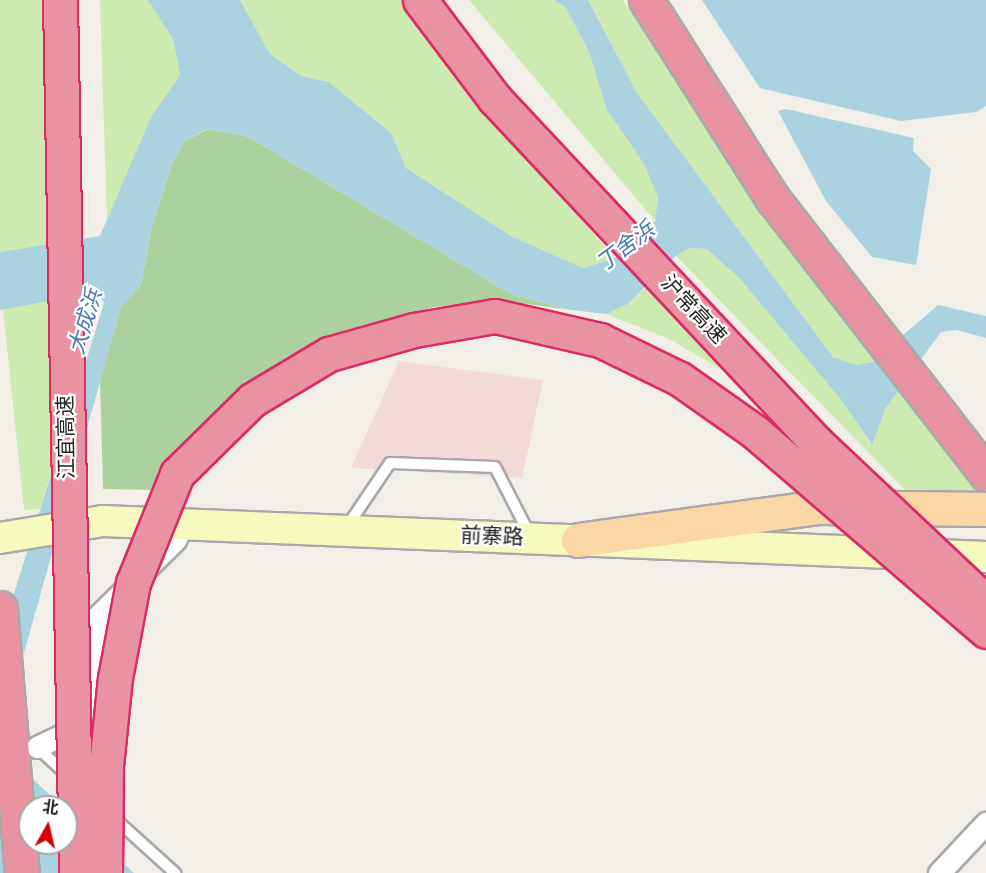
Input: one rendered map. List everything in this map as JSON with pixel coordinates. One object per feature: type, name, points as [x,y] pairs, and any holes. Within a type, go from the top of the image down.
[{"type":"highway","name":"江宜高速","points":[[60,0],[76,873]]},
{"type":"highway","name":"沪常高速","points":[[420,0],[495,99],[817,443],[986,602]]},
{"type":"highway","points":[[646,0],[772,199],[986,474]]},
{"type":"highway","points":[[656,0],[772,199]]},
{"type":"highway","points":[[105,873],[106,766],[115,678],[133,583],[177,474],[252,400],[329,354],[414,330],[495,316],[600,340],[680,379],[756,432],[986,631]]},
{"type":"highway","points":[[0,608],[22,873]]},
{"type":"main road","points":[[578,540],[819,507],[986,509]]},
{"type":"main road","name":"前寨路","points":[[13,535],[103,521],[986,557]]},
{"type":"street","points":[[37,747],[83,725],[97,617],[175,540],[183,524]]},
{"type":"street","points":[[939,873],[986,823]]},
{"type":"lane","points":[[344,531],[390,463],[495,467],[531,538]]},
{"type":"lane","points":[[37,747],[175,873]]},
{"type":"shaded area","points":[[399,361],[543,380],[522,478],[351,468]]},
{"type":"green space","points":[[0,0],[52,0],[54,244],[0,252]]},
{"type":"green space","points":[[100,0],[148,0],[153,4],[173,39],[180,75],[151,117],[107,222]]},
{"type":"green space","points":[[240,0],[401,0],[449,68],[615,258],[583,268],[511,236],[406,168],[391,133],[329,82],[301,76],[270,54]]},
{"type":"green space","points":[[469,0],[554,0],[566,8],[589,52],[607,110],[644,164],[658,196],[655,221]]},
{"type":"green space","points":[[588,0],[623,0],[734,172],[877,358],[872,362],[857,365],[833,357],[637,93]]},
{"type":"green space","points":[[208,129],[249,137],[513,295],[572,310],[505,301],[435,307],[346,330],[278,367],[154,490],[103,489],[100,380],[121,307],[141,285],[152,225],[172,163],[185,141]]},
{"type":"green space","points":[[690,248],[707,249],[740,279],[842,401],[871,445],[885,409],[900,387],[986,496],[909,494],[676,256]]},
{"type":"green space","points":[[646,287],[724,371],[669,339],[606,314],[628,304]]},
{"type":"green space","points":[[52,300],[57,452],[40,509],[24,510],[3,309]]},
{"type":"water","points":[[148,0],[240,0],[270,54],[301,76],[329,82],[391,133],[406,168],[511,236],[583,268],[615,258],[655,221],[658,197],[644,164],[607,110],[589,52],[566,8],[554,0],[588,0],[637,93],[833,357],[857,365],[872,362],[938,305],[986,316],[986,338],[957,330],[941,332],[885,409],[872,445],[842,401],[740,279],[707,249],[690,248],[676,256],[628,304],[606,314],[572,310],[513,295],[249,137],[207,129],[185,141],[172,163],[152,225],[141,285],[121,307],[13,692],[0,639],[104,303],[98,292],[0,310],[0,252],[100,236],[151,117],[180,75],[173,39]]},
{"type":"water","points":[[702,0],[986,0],[986,106],[976,112],[901,121],[760,88]]},
{"type":"water","points":[[786,109],[914,138],[913,151],[931,169],[916,265],[872,257],[826,201],[778,111]]},
{"type":"water","points":[[0,749],[50,795],[18,795],[18,855],[78,855],[78,821],[134,873],[0,873]]},
{"type":"water label","name":"丁舍浜","points":[[626,247]]},
{"type":"water label","name":"大成浜","points":[[86,322]]}]
